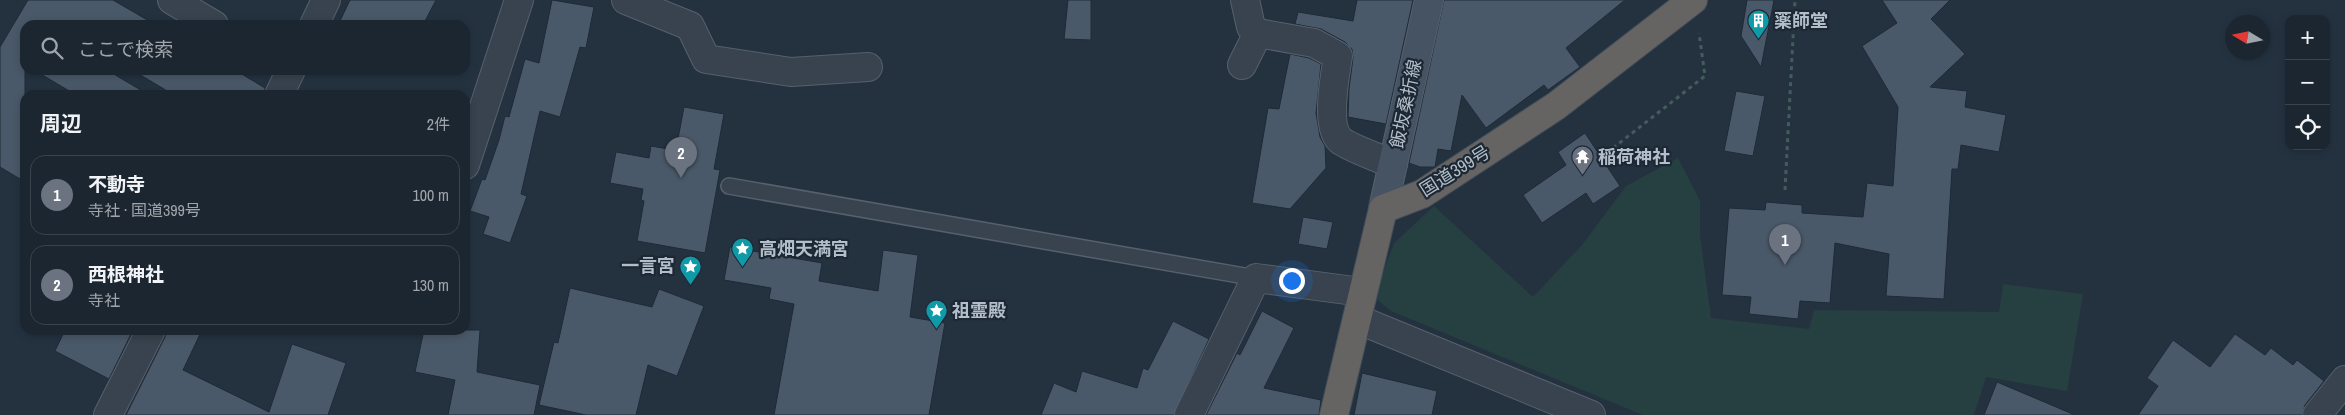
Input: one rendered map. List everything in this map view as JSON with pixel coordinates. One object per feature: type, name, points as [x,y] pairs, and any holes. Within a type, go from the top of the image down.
[{"type":"highway","name":"国道399号","points":[[1383,209],[1422,194],[1556,106],[1693,0]]},
{"type":"highway","points":[[1334,415],[1383,209]]},
{"type":"main road","name":"飯坂桑折線","points":[[1383,209],[1429,0]]},
{"type":"street","points":[[172,0],[206,20]]},
{"type":"street","points":[[316,20],[326,0]]},
{"type":"street","points":[[470,150],[519,0]]},
{"type":"street","points":[[626,0],[690,26],[706,59],[791,72],[868,67]]},
{"type":"street","points":[[1245,0],[1251,27],[1258,33],[1314,42],[1338,56],[1333,89],[1333,128],[1340,140],[1393,164]]},
{"type":"street","points":[[1242,65],[1258,33]]},
{"type":"street","points":[[281,90],[289,75]]},
{"type":"street","points":[[1188,415],[1256,278],[1362,292]]},
{"type":"street","points":[[1357,319],[1591,415]]},
{"type":"street","points":[[108,415],[148,335]]},
{"type":"street","points":[[2317,415],[2345,380]]},
{"type":"lane","points":[[730,186],[1256,278]]},
{"type":"path","points":[[1785,190],[1795,0]]},
{"type":"path","points":[[1613,148],[1705,76],[1698,29]]},
{"type":"green space","points":[[1678,158],[1700,201],[1700,235],[1711,318],[1809,329],[1814,310],[1999,312],[2003,284],[2083,294],[2067,391],[1986,377],[1974,415],[1643,415],[1391,311],[1374,297],[1394,243],[1434,206],[1533,297],[1582,245],[1626,186]]},
{"type":"building","points":[[28,0],[113,0],[147,20],[20,20],[20,75],[25,75],[25,90],[20,90],[20,179],[0,167],[0,47]]},
{"type":"building","points":[[350,0],[436,0],[426,20],[340,20]]},
{"type":"building","points":[[552,0],[594,7],[586,48],[580,47],[560,117],[540,111],[521,194],[527,196],[510,243],[483,234],[489,217],[470,211],[482,179],[485,180],[505,116],[509,117],[525,59],[539,63]]},
{"type":"building","points":[[1068,0],[1091,0],[1091,40],[1064,39]]},
{"type":"building","points":[[1357,0],[1413,0],[1386,124],[1348,117],[1353,58],[1352,49],[1345,42],[1321,29],[1295,24],[1298,12],[1353,21]]},
{"type":"building","points":[[1444,0],[1625,0],[1566,48],[1580,67],[1548,90],[1544,85],[1486,128],[1462,95],[1451,151],[1438,149],[1435,167],[1420,167],[1409,163]]},
{"type":"building","points":[[1747,0],[1774,0],[1761,67],[1741,36]]},
{"type":"building","points":[[1882,0],[1950,0],[1931,19],[1965,54],[1930,87],[1967,91],[1965,107],[2006,115],[1999,152],[1961,145],[1958,169],[1952,169],[1944,299],[1886,296],[1889,254],[1835,243],[1830,303],[1800,301],[1798,319],[1749,314],[1751,297],[1722,295],[1729,208],[1765,210],[1766,202],[1802,205],[1802,213],[1863,217],[1867,183],[1893,186],[1898,107],[1862,46],[1897,23]]},
{"type":"building","points":[[1290,54],[1309,58],[1321,64],[1316,113],[1320,137],[1325,146],[1326,168],[1290,209],[1252,203],[1268,108],[1279,109]]},
{"type":"building","points":[[42,75],[115,75],[141,90],[68,90]]},
{"type":"building","points":[[140,75],[243,75],[265,88],[265,90],[166,90]]},
{"type":"building","points":[[1736,91],[1765,96],[1753,156],[1724,151]]},
{"type":"building","points":[[684,107],[724,114],[714,169],[720,170],[705,253],[637,241],[644,201],[641,200],[643,189],[610,183],[616,152],[649,158],[651,146],[668,149],[669,143],[677,144]]},
{"type":"building","points":[[1585,133],[1620,186],[1593,204],[1586,193],[1542,223],[1523,195],[1566,165],[1558,152]]},
{"type":"building","points":[[1303,217],[1333,222],[1327,249],[1298,244]]},
{"type":"building","points":[[730,247],[822,263],[819,281],[878,291],[883,250],[918,255],[910,317],[945,323],[929,415],[774,415],[794,304],[769,299],[771,288],[724,280]]},
{"type":"building","points":[[570,288],[652,307],[659,289],[704,306],[677,376],[648,365],[636,415],[586,415],[539,405],[554,342],[558,343]]},
{"type":"building","points":[[1262,311],[1294,328],[1264,388],[1321,400],[1319,415],[1206,415],[1237,353],[1240,355]]},
{"type":"building","points":[[1173,321],[1209,339],[1174,415],[1041,415],[1054,383],[1076,392],[1082,371],[1137,388],[1143,368],[1148,370]]},
{"type":"building","points":[[470,330],[480,330],[477,372],[540,385],[534,415],[448,415],[455,380],[415,372],[423,335],[470,335]]},
{"type":"building","points":[[2235,334],[2265,355],[2271,348],[2293,365],[2297,360],[2324,381],[2305,405],[2302,415],[2138,415],[2158,386],[2147,378],[2173,340],[2210,367]]},
{"type":"building","points":[[63,335],[131,335],[109,379],[55,351]]},
{"type":"building","points":[[165,335],[200,335],[183,370],[269,412],[292,344],[346,363],[328,415],[126,415]]},
{"type":"building","points":[[1362,373],[1437,391],[1432,415],[1354,415]]},
{"type":"building","points":[[1997,382],[2075,415],[1984,415]]},
{"type":"place","name":"薬師堂","points":[[1758,40]]},
{"type":"place","name":"稲荷神社","points":[[1582,176]]},
{"type":"place","name":"西根神社","points":[[681,178]]},
{"type":"place","name":"不動寺","points":[[1785,265]]},
{"type":"place","name":"高畑天満宮","points":[[743,268]]},
{"type":"place","name":"一言宮","points":[[691,285]]},
{"type":"place","name":"祖霊殿","points":[[936,330]]}]
